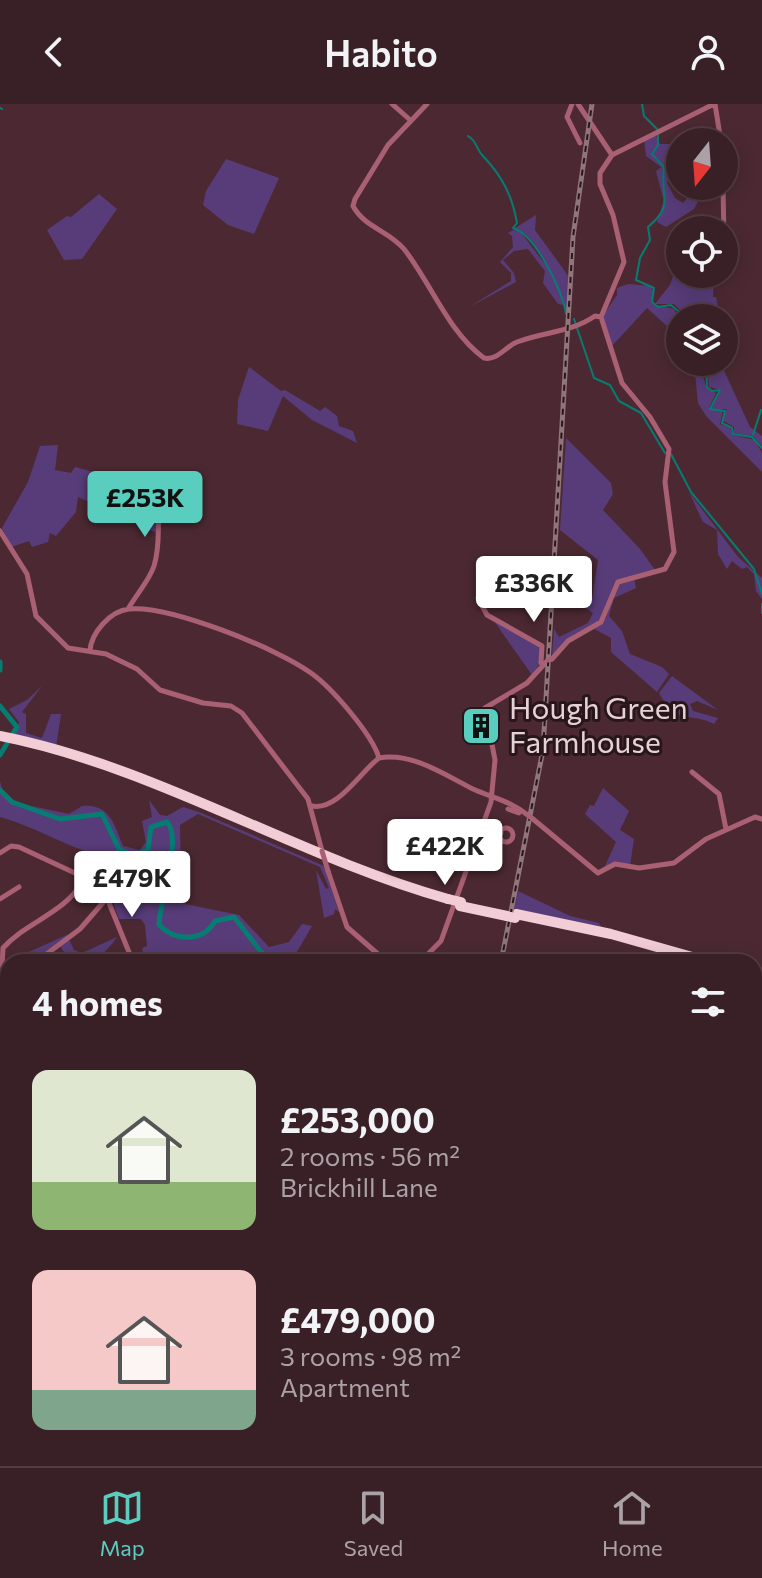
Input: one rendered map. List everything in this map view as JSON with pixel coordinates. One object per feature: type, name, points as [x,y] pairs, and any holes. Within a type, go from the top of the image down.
[{"type":"highway","points":[[0,738],[24,743],[118,775],[356,876],[448,901],[600,932],[681,954]]},
{"type":"highway","points":[[511,915],[665,954]]},
{"type":"street","points":[[392,104],[409,119]]},
{"type":"street","points":[[427,104],[409,119],[388,145],[355,199],[353,206],[359,218],[401,246],[460,333],[484,358],[493,359],[515,343],[576,328],[595,316],[601,317]]},
{"type":"street","points":[[572,104],[567,114],[580,143]]},
{"type":"street","points":[[578,104],[594,123],[612,155]]},
{"type":"street","points":[[433,954],[441,941],[475,836],[492,795],[495,755],[485,708],[527,683],[568,641],[601,622],[618,582],[665,569],[674,552],[665,482],[669,449],[650,417],[622,383],[601,317],[624,266],[613,215],[599,181],[612,155],[643,137],[658,135],[714,104],[718,128]]},
{"type":"street","points":[[90,651],[100,627],[128,609],[153,569],[160,537],[158,506],[175,477]]},
{"type":"street","points":[[0,531],[27,574],[36,616],[72,650],[106,654],[137,669],[160,690],[237,709],[271,747],[313,809],[322,851],[347,927],[378,954]]},
{"type":"street","points":[[478,598],[487,615],[542,646],[544,654],[540,668]]},
{"type":"street","points":[[128,609],[155,610],[245,637],[302,667],[332,692],[373,743],[379,758]]},
{"type":"street","points":[[313,809],[339,796],[379,758],[406,759],[492,795],[519,813]]},
{"type":"street","points":[[692,772],[719,794],[726,829]]},
{"type":"street","points":[[509,808],[531,818],[598,873],[615,864],[636,868],[671,864],[726,829],[755,817],[762,819]]},
{"type":"street","points":[[463,826],[475,836]]},
{"type":"street","points":[[480,826],[501,833]]},
{"type":"street","points":[[469,844],[475,836]]},
{"type":"street","points":[[0,853],[11,846],[19,847],[77,874],[82,880],[79,888],[45,918],[8,943],[5,954]]},
{"type":"street","points":[[0,899],[19,887]]},
{"type":"street","points":[[47,954],[80,929],[107,898],[130,954]]},
{"type":"shaded area","points":[[656,136],[660,144],[666,144],[666,200],[683,203],[686,200],[699,200],[694,209],[683,216],[666,216],[666,227],[657,222],[664,201],[656,171],[661,167],[646,156],[644,139]]},
{"type":"shaded area","points":[[226,159],[279,178],[254,234],[228,225],[203,205],[206,191]]},
{"type":"shaded area","points":[[99,194],[117,209],[82,259],[64,260],[47,230],[67,216],[71,217]]},
{"type":"shaded area","points":[[536,215],[535,230],[569,277],[567,313],[564,305],[558,304],[543,283],[545,271],[528,249],[514,251],[503,260],[514,273],[516,282],[469,307],[511,281],[511,273],[500,262],[513,247],[512,236],[508,233],[513,230],[519,230],[545,264],[529,238],[520,230],[515,228]]},
{"type":"shaded area","points":[[628,284],[650,286],[654,292],[652,304],[666,307],[666,325],[647,308],[611,347],[602,317],[617,295],[617,288]]},
{"type":"shaded area","points":[[668,288],[714,288],[713,297],[716,297],[717,304],[666,304],[655,304]]},
{"type":"shaded area","points":[[249,367],[281,391],[285,390],[320,411],[325,407],[337,416],[339,426],[353,431],[357,443],[312,420],[283,396],[268,431],[237,424],[238,400]]},
{"type":"shaded area","points":[[695,376],[703,376],[707,388],[716,393],[711,409],[721,390],[709,387],[708,376],[726,376],[750,427],[762,436],[762,446],[753,436],[734,433],[734,427],[722,420],[727,409],[712,409],[723,410],[720,424],[730,428],[733,435],[755,440],[762,453],[762,472],[706,416],[698,403]]},
{"type":"shaded area","points":[[566,438],[611,483],[613,494],[603,510],[640,549],[655,570],[618,581],[600,620],[573,635],[552,657],[554,629],[559,637],[588,623],[593,613],[572,598],[566,583],[559,583],[558,571],[569,574],[578,590],[592,599],[598,560],[560,530]]},
{"type":"shaded area","points":[[58,445],[55,470],[71,473],[75,467],[112,477],[145,492],[165,488],[156,507],[157,533],[78,497],[76,512],[56,536],[50,533],[48,542],[32,547],[29,541],[11,547],[2,528],[28,482],[40,446]]},
{"type":"shaded area","points":[[689,492],[738,557],[762,578],[762,599],[756,591],[754,574],[747,567],[742,569],[732,561],[727,569],[718,554],[717,530],[703,522]]},
{"type":"shaded area","points":[[634,578],[636,588],[614,598],[609,616],[622,631],[630,654],[662,667],[669,674],[657,692],[611,652],[611,638],[594,629],[606,618],[618,583]]},
{"type":"shaded area","points":[[494,621],[541,647],[542,660],[532,675]]},
{"type":"shaded area","points":[[672,676],[718,710],[697,701],[690,704],[693,711],[718,718],[714,724],[678,714],[666,704],[659,693]]},
{"type":"shaded area","points":[[42,686],[22,712],[26,714],[26,733],[42,738],[51,714],[61,714],[56,747],[14,736],[19,722],[9,709],[27,700]]},
{"type":"shaded area","points":[[0,781],[4,796],[12,802],[69,814],[82,806],[99,808],[110,817],[123,846],[140,850],[146,842],[142,821],[152,817],[149,800],[160,815],[167,816],[183,807],[324,866],[339,912],[335,909],[334,914],[324,918],[316,870],[326,889],[329,888],[320,867],[198,814],[180,825],[181,878],[177,889],[185,904],[239,915],[269,947],[289,942],[302,924],[312,926],[296,954],[143,954],[142,948],[147,946],[145,925],[141,919],[119,919],[113,902],[99,889],[80,894],[86,885],[104,880],[103,872],[107,868],[122,875],[118,859],[88,852],[0,817]]},
{"type":"shaded area","points":[[603,788],[629,811],[620,830],[634,839],[630,866],[605,866],[616,842],[585,814],[590,805],[594,806]]},
{"type":"shaded area","points":[[518,891],[570,916],[599,923],[602,928],[514,910]]},
{"type":"shaded area","points":[[67,935],[74,950],[82,953],[117,937],[103,954],[65,954],[60,946],[48,954],[24,954]]},
{"type":"waterway","points":[[642,104],[644,116],[657,129]]},
{"type":"waterway","points":[[658,135],[658,145],[652,154],[664,167],[665,200],[661,213],[648,227],[650,240],[640,258],[636,280],[654,288],[652,302],[658,307],[666,306]]},
{"type":"waterway","points":[[468,136],[505,186],[517,223],[513,228],[521,232],[539,252],[560,292],[566,314]]},
{"type":"waterway","points":[[574,319],[594,378],[610,385],[619,401],[641,413],[665,453]]},
{"type":"waterway","points":[[707,376],[707,387],[712,391],[720,390],[710,409],[725,411],[722,423],[732,428],[733,434],[752,437],[762,448]]},
{"type":"waterway","points":[[753,435],[761,410]]},
{"type":"waterway","points":[[671,454],[691,492],[754,569],[762,594]]},
{"type":"waterway","points":[[762,604],[762,613]]},
{"type":"waterway","points":[[0,662],[0,670]]},
{"type":"waterway","points":[[0,706],[17,727],[0,755]]},
{"type":"waterway","points":[[0,790],[12,802],[60,819],[102,814],[119,849],[132,856],[148,850],[151,827],[167,822],[171,830],[172,856],[159,925],[173,934],[189,937],[204,933],[215,921],[234,917],[263,954]]},
{"type":"railway","points":[[503,954],[543,750],[573,237],[592,104]]},
{"type":"place","name":"Hough Green Farmhouse","points":[[481,726]]}]
